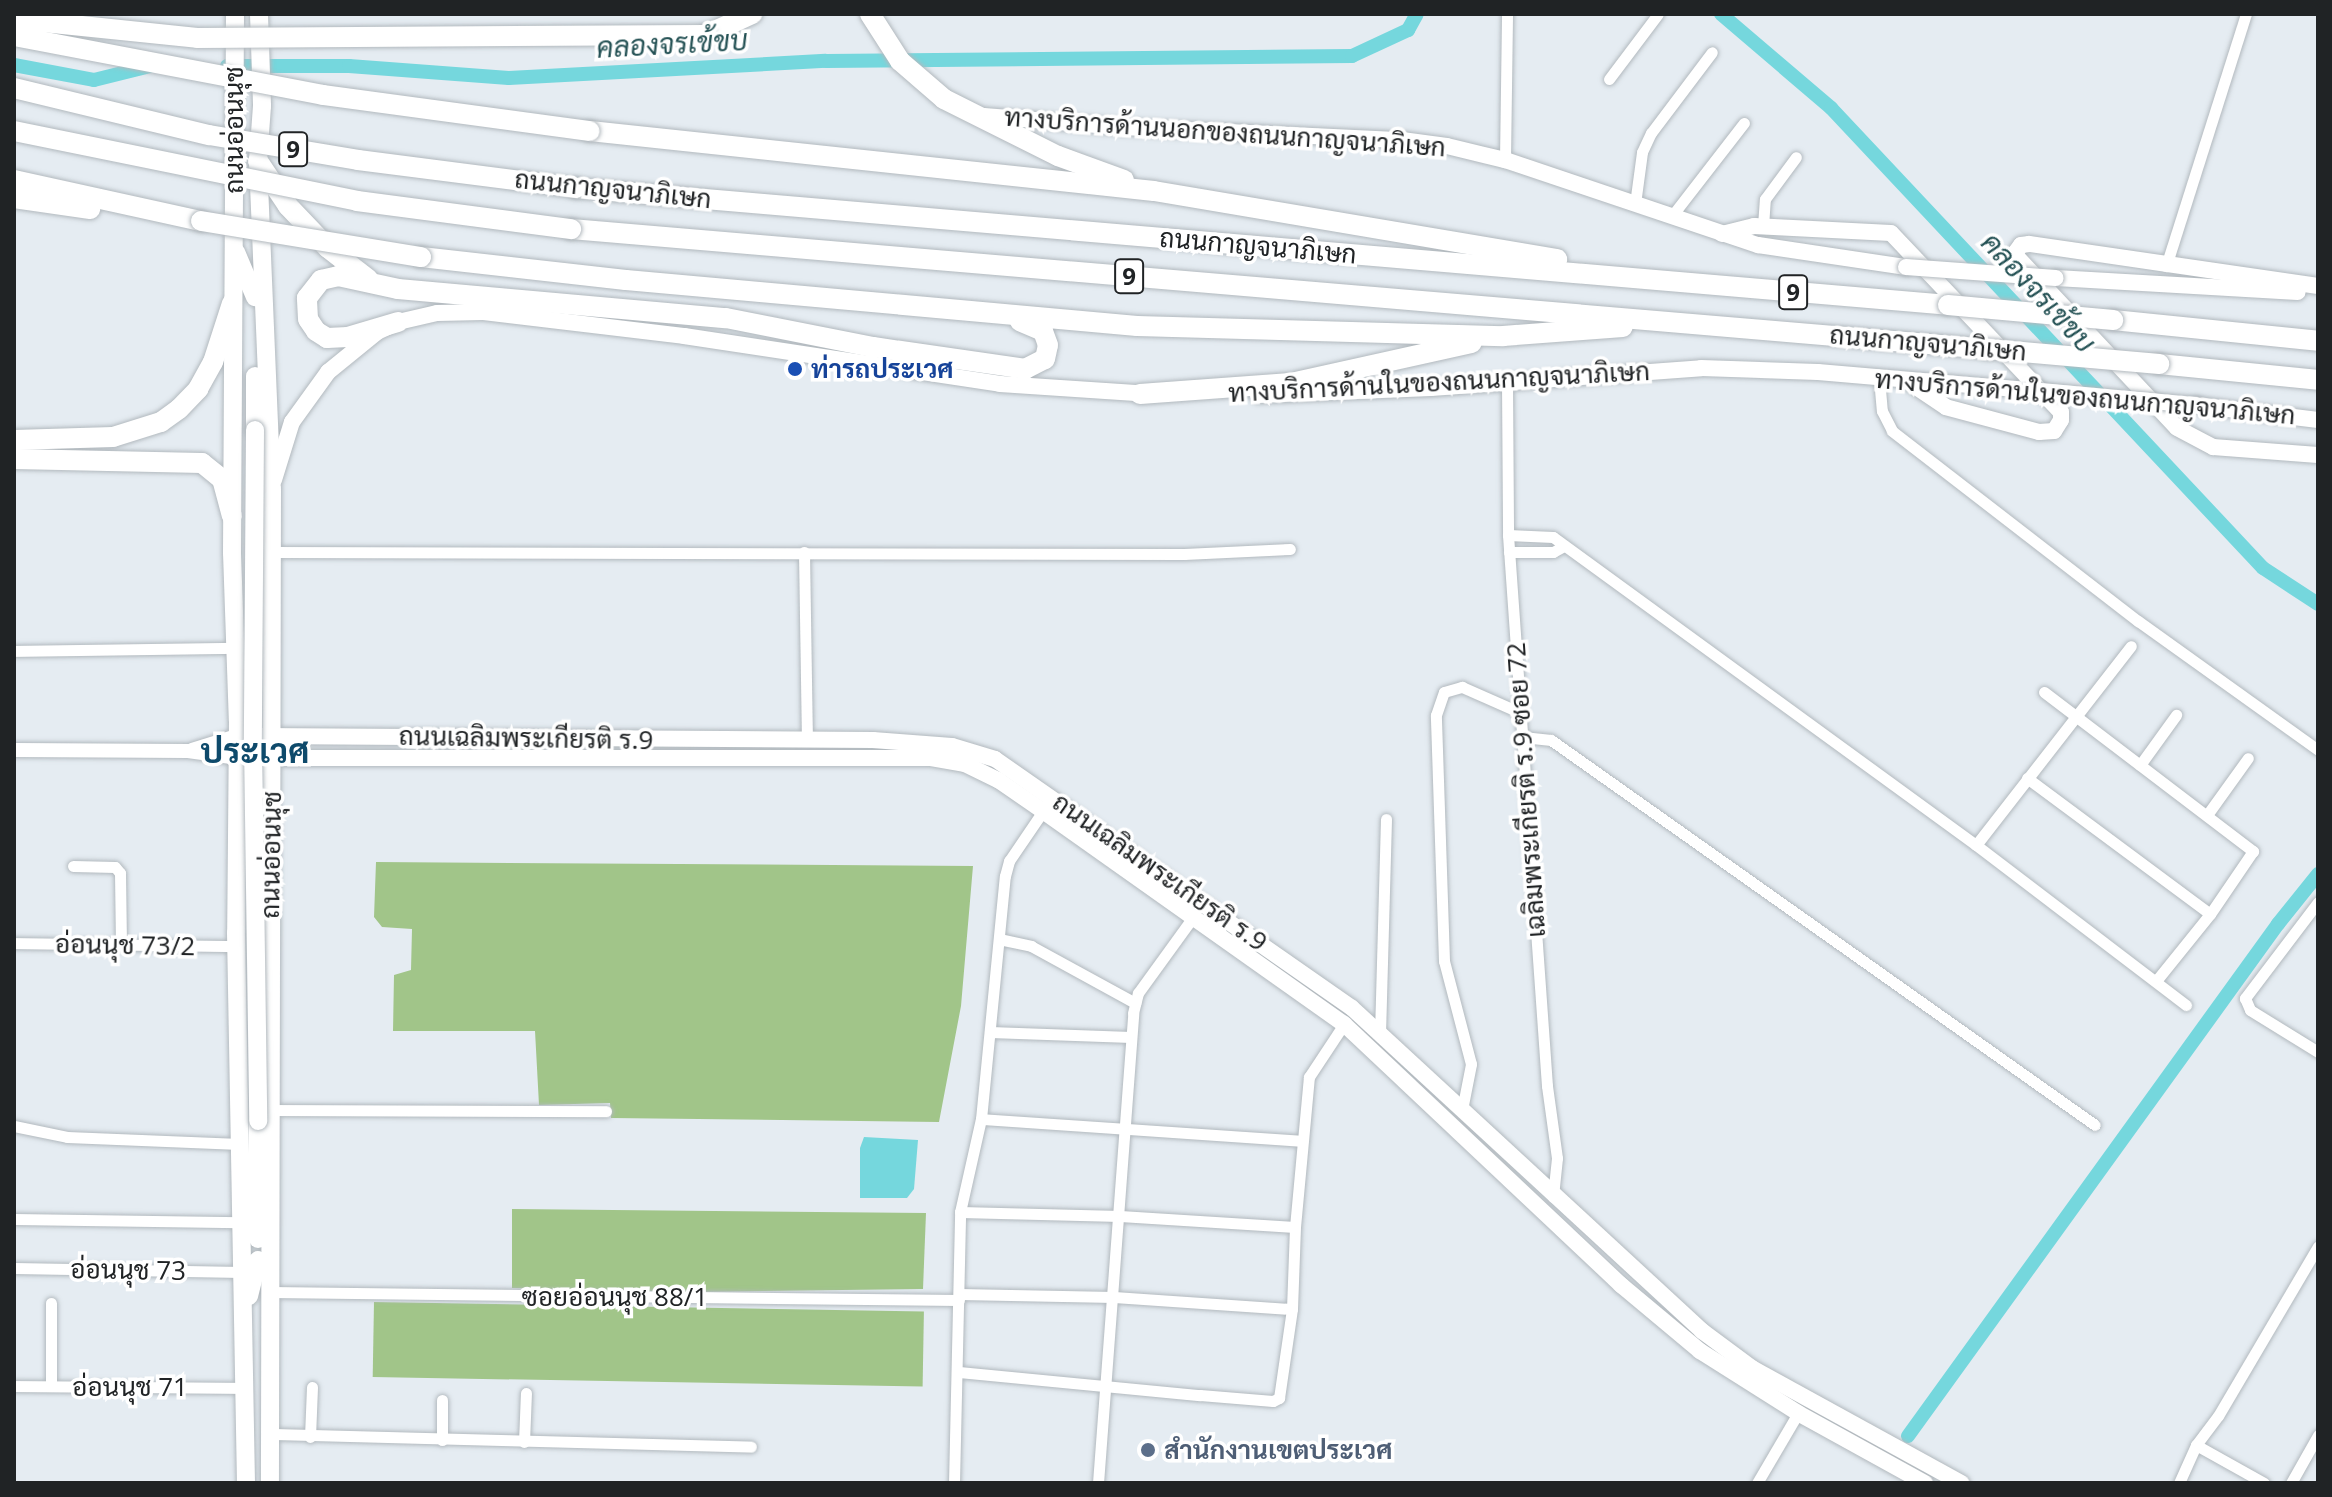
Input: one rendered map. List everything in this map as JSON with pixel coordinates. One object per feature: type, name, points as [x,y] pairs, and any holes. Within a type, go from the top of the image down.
[{"type":"highway","points":[[14,19],[197,38],[706,35],[752,14]]},
{"type":"highway","points":[[870,14],[900,61],[944,99],[1058,156],[1154,191]]},
{"type":"highway","points":[[14,36],[323,95],[590,131],[1154,191],[1598,265],[1639,279]]},
{"type":"highway","name":"ถนนกาญจนาภิเษก","points":[[14,88],[209,135],[358,160],[576,188],[1948,305],[2318,341]]},
{"type":"highway","name":"ถนนกาญจนาภิเษก","points":[[14,131],[357,201],[571,229],[1686,322],[2318,380]]},
{"type":"highway","points":[[258,161],[288,206],[319,239],[378,285]]},
{"type":"highway","points":[[14,180],[201,221]]},
{"type":"highway","points":[[14,198],[201,221],[379,251],[626,280],[1163,327],[1503,336],[1686,322]]},
{"type":"highway","points":[[398,322],[333,339],[316,331],[308,319],[309,292],[326,277],[345,277],[378,285],[726,318],[853,344],[1009,368],[1034,367],[1045,359],[1047,338],[1037,326],[937,308]]},
{"type":"highway","points":[[14,440],[113,437],[161,422],[198,389],[213,362],[232,303]]},
{"type":"highway","points":[[1140,394],[1291,383],[1503,336]]},
{"type":"highway","points":[[14,459],[202,463],[222,479],[232,516]]},
{"type":"main road","name":"ถนนอ่อนนุช","points":[[235,14],[232,516],[246,1483]]},
{"type":"main road","name":"ถนนอ่อนนุช","points":[[259,14],[262,106],[258,161],[272,489],[269,552],[271,815],[258,1260],[268,1325]]},
{"type":"main road","name":"ทางบริการด้านนอกของถนนกาญจนาภิเษก","points":[[978,115],[1123,127],[1402,140],[1505,160],[1720,234],[1827,258],[2056,278],[2318,294]]},
{"type":"main road","points":[[1720,234],[1763,226],[1891,233],[2061,412],[2061,420],[2054,431],[2039,432],[1946,407],[1906,381]]},
{"type":"main road","name":"ถนนอ่อนนุช","points":[[261,242],[255,297],[253,743],[270,1292],[270,1483]]},
{"type":"main road","points":[[2318,286],[2029,244],[2021,245],[2016,252],[2017,257],[2177,428],[2213,447],[2318,455]]},
{"type":"main road","name":"ถนนอ่อนนุช","points":[[234,246],[255,297]]},
{"type":"main road","name":"ทางบริการด้านในของถนนกาญจนาภิเษก","points":[[272,489],[292,422],[310,394],[359,345],[398,322],[437,313],[483,312],[711,340],[1000,384],[1140,394],[1306,393],[1701,368],[1773,369],[2196,405],[2318,420]]},
{"type":"main road","points":[[236,680],[245,695],[256,698],[267,691],[269,682]]},
{"type":"main road","name":"ถนนเฉลิมพระเกียรติ ร.9","points":[[237,736],[807,740],[940,744],[995,759],[1352,1008],[1553,1197],[1702,1331],[1752,1368],[1961,1483]]},
{"type":"main road","name":"ถนนเฉลิมพระเกียรติ ร.9","points":[[237,758],[931,758],[965,764],[998,780],[1344,1024],[1621,1285],[1700,1351],[1798,1413],[1925,1483]]},
{"type":"main road","points":[[237,816],[254,798],[266,802],[271,815]]},
{"type":"main road","name":"ถนนอ่อนนุช","points":[[243,1319],[258,1260]]},
{"type":"street","points":[[1505,160],[1507,14]]},
{"type":"street","points":[[1609,79],[1658,14]]},
{"type":"street","points":[[2166,266],[2246,14]]},
{"type":"street","points":[[1635,204],[1642,152],[1651,133],[1712,52]]},
{"type":"street","points":[[1671,217],[1744,123]]},
{"type":"street","points":[[1763,226],[1765,199],[1796,157]]},
{"type":"street","points":[[1879,378],[1882,411],[1892,431],[2151,630],[2318,750]]},
{"type":"street","name":"เฉลิมพระเกียรติ ร.9 ซอย 72","points":[[1507,382],[1508,535],[1547,1086],[1557,1158],[1553,1197]]},
{"type":"street","points":[[1508,535],[1553,537],[1976,845],[2186,1005]]},
{"type":"street","points":[[1509,552],[1553,552],[1564,546]]},
{"type":"street","points":[[269,552],[1184,554],[1290,549]]},
{"type":"street","points":[[804,552],[807,740]]},
{"type":"street","points":[[1976,845],[2131,646]]},
{"type":"street","points":[[14,651],[234,648]]},
{"type":"street","points":[[1462,1110],[1471,1064],[1444,961],[1436,715],[1444,692],[1462,687],[1521,713]]},
{"type":"street","points":[[2044,692],[2253,851],[2210,914],[2156,981]]},
{"type":"street","points":[[2140,765],[2176,715]]},
{"type":"street","name":"ถนนเฉลิมพระเกียรติ ร.9","points":[[188,751],[237,736]]},
{"type":"street","points":[[1523,737],[1551,740],[2095,1125]]},
{"type":"street","name":"ถนนเฉลิมพระเกียรติ ร.9","points":[[14,750],[188,751],[237,758]]},
{"type":"street","points":[[2207,815],[2248,758]]},
{"type":"street","points":[[2027,778],[2210,914]]},
{"type":"street","points":[[954,1483],[959,1372],[960,1212],[981,1119],[1009,861],[1043,811]]},
{"type":"street","points":[[1380,1034],[1386,819]]},
{"type":"street","points":[[73,866],[115,867],[120,873],[121,945]]},
{"type":"street","points":[[2318,902],[2245,998],[2250,1010],[2318,1051]]},
{"type":"street","points":[[1098,1483],[1135,1003],[1138,993],[1193,917]]},
{"type":"street","points":[[999,939],[1031,946],[1135,1003]]},
{"type":"street","name":"อ่อนนุช 73/2","points":[[14,943],[237,946]]},
{"type":"street","points":[[959,1372],[1276,1400],[1282,1393],[1292,1309],[1295,1227],[1309,1077],[1344,1024]]},
{"type":"street","points":[[990,1032],[1131,1037]]},
{"type":"street","points":[[264,1116],[606,1111]]},
{"type":"street","points":[[981,1119],[1302,1141]]},
{"type":"street","points":[[14,1126],[67,1137],[240,1144]]},
{"type":"street","points":[[960,1212],[1120,1216],[1295,1227]]},
{"type":"street","points":[[14,1219],[241,1222]]},
{"type":"street","points":[[2179,1483],[2196,1445],[2223,1408],[2318,1246]]},
{"type":"street","name":"อ่อนนุช 73","points":[[14,1268],[242,1272]]},
{"type":"street","name":"ซอยอ่อนนุช 88/1","points":[[270,1292],[1114,1297],[1292,1309]]},
{"type":"street","points":[[51,1303],[51,1386]]},
{"type":"street","name":"อ่อนนุช 71","points":[[14,1386],[247,1388]]},
{"type":"street","points":[[310,1437],[312,1387]]},
{"type":"street","points":[[524,1442],[526,1393]]},
{"type":"street","points":[[442,1400],[442,1440]]},
{"type":"street","points":[[1757,1483],[1798,1413]]},
{"type":"street","points":[[270,1434],[751,1447]]},
{"type":"street","points":[[2291,1483],[2318,1435]]},
{"type":"street","points":[[2196,1445],[2264,1483]]},
{"type":"green space","points":[[376,862],[973,866],[961,1006],[939,1122],[611,1118],[610,1103],[539,1105],[535,1031],[393,1031],[394,975],[411,970],[412,929],[382,927],[374,917]]},
{"type":"green space","points":[[512,1209],[926,1213],[923,1289],[694,1292],[512,1288]]},
{"type":"green space","points":[[374,1302],[924,1312],[923,1387],[373,1377]]},
{"type":"water","points":[[864,1137],[918,1140],[914,1189],[907,1198],[860,1198],[860,1148]]},
{"type":"waterway","name":"คลองจรเข้ขบ","points":[[227,66],[349,66],[509,78],[826,61],[1352,56],[1408,30],[1417,14]]},
{"type":"waterway","name":"คลองจรเข้ขบ","points":[[1721,14],[1831,108],[2263,568],[2318,604]]},
{"type":"waterway","name":"คลองจรเข้ขบ","points":[[14,65],[94,80],[150,66]]},
{"type":"waterway","points":[[1908,1436],[2278,924],[2318,874]]},
{"type":"place","name":"ท่ารถประเวศ","points":[[795,369]]},
{"type":"place","name":"สำนักงานเขตประเวศ","points":[[1148,1450]]},
{"type":"district","name":"ประเวศ","points":[[255,751]]}]
